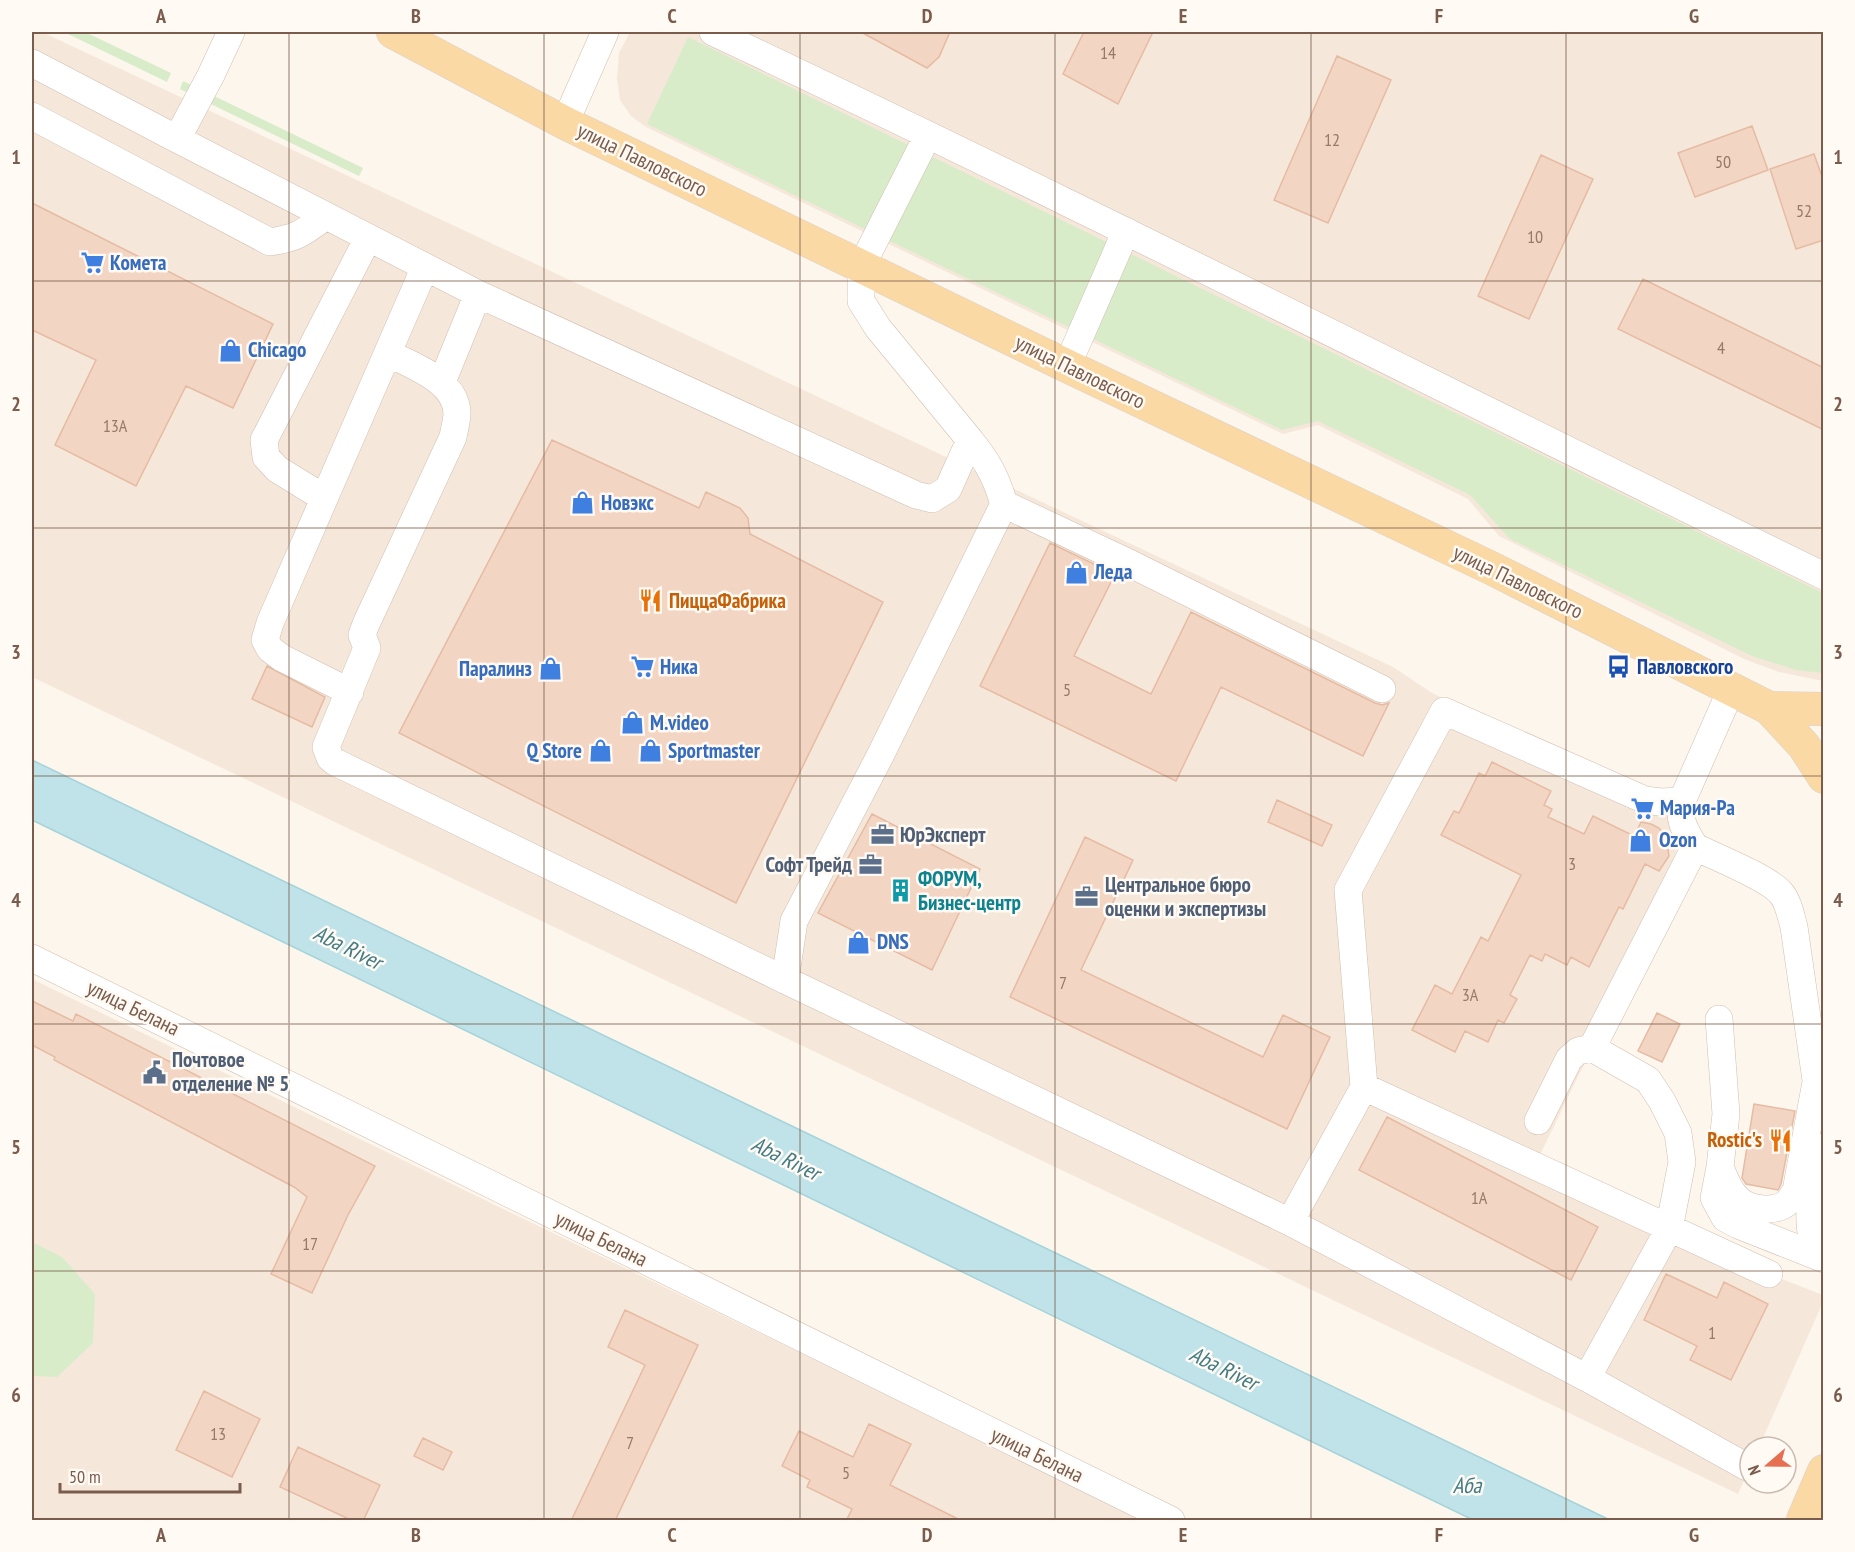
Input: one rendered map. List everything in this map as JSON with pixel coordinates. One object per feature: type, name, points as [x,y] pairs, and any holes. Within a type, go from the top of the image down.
[{"type":"main road","name":"улица Павловского","points":[[393,32],[565,123],[1491,568],[1769,708],[1804,746],[1824,777]]},
{"type":"main road","name":"улица Павловского","points":[[1769,708],[1824,709]]},
{"type":"main road","points":[[1803,1521],[1824,1471]]},
{"type":"street","points":[[177,139],[231,32]]},
{"type":"street","points":[[565,123],[605,32]]},
{"type":"street","points":[[713,32],[746,41],[928,135],[1824,576]]},
{"type":"street","points":[[32,63],[478,294],[915,495],[932,499],[948,489],[970,440]]},
{"type":"street","points":[[32,116],[270,242],[291,239],[326,216]]},
{"type":"street","points":[[785,980],[794,921],[880,756],[1004,504],[996,478],[986,459],[878,328],[861,301],[861,267],[928,135]]},
{"type":"street","points":[[1067,366],[1126,231]]},
{"type":"street","points":[[324,498],[277,469],[266,457],[264,440],[368,238]]},
{"type":"street","points":[[350,692],[282,658],[270,649],[265,640],[270,623],[425,267]]},
{"type":"street","points":[[442,382],[478,294]]},
{"type":"street","points":[[388,353],[442,382],[452,397],[457,412],[453,437],[366,624],[362,635],[368,648],[326,747],[330,758],[785,980],[1290,1222],[1587,1378],[1738,1462]]},
{"type":"street","points":[[1004,504],[1382,689]]},
{"type":"street","points":[[1731,690],[1682,801],[1679,814],[1682,827],[1695,847],[1762,879],[1781,892],[1790,911],[1794,927],[1816,1080],[1824,1107]]},
{"type":"street","points":[[1290,1222],[1364,1087],[1347,890],[1444,711],[1645,800],[1682,801]]},
{"type":"street","points":[[1592,1048],[1695,847]]},
{"type":"street","name":"улица Белана","points":[[32,958],[1171,1521]]},
{"type":"street","points":[[1719,1019],[1726,1114],[1714,1198],[1725,1218],[1738,1225],[1824,1257]]},
{"type":"street","points":[[1538,1121],[1569,1059],[1578,1051],[1592,1048],[1648,1080],[1662,1101],[1678,1133],[1682,1162],[1669,1229],[1587,1378]]},
{"type":"street","points":[[1720,1167],[1729,1187],[1740,1202],[1757,1208],[1772,1209],[1786,1204],[1796,1191],[1816,1080]]},
{"type":"street","points":[[1364,1087],[1769,1274]]},
{"type":"street","points":[[1824,1146],[1809,1213],[1810,1231],[1818,1251],[1824,1257]]},
{"type":"shaded area","points":[[32,32],[42,32],[1393,667],[1432,693],[1691,817],[1592,1048],[1535,1165],[1769,1274],[1823,1295],[1823,1302],[1764,1435],[1738,1435],[1738,1494],[32,677]]},
{"type":"shaded area","points":[[630,32],[1823,32],[1823,681],[1779,672],[1744,659],[1499,536],[1468,499],[1318,425],[1283,434],[646,127],[631,116],[620,100],[617,79],[619,53]]},
{"type":"shaded area","points":[[32,979],[497,1206],[1146,1520],[32,1520]]},
{"type":"green space","points":[[64,32],[85,32],[171,73],[167,82]]},
{"type":"green space","points":[[688,37],[1823,593],[1823,673],[1796,670],[1752,656],[1510,539],[1470,495],[1318,421],[1282,430],[647,124]]},
{"type":"green space","points":[[183,81],[363,168],[359,176],[180,89]]},
{"type":"green space","points":[[32,1242],[62,1257],[95,1294],[93,1343],[57,1377],[32,1376]]},
{"type":"water","name":"Аба","points":[[32,760],[1610,1520],[1473,1520],[32,820]]},
{"type":"building","points":[[861,32],[950,32],[939,57],[927,68]]},
{"type":"building","points":[[1084,32],[1153,32],[1118,104],[1063,74]]},
{"type":"building","points":[[1337,56],[1391,80],[1328,223],[1274,200]]},
{"type":"building","points":[[1752,126],[1768,170],[1695,197],[1678,153]]},
{"type":"building","points":[[1814,154],[1824,182],[1824,240],[1796,249],[1770,169]]},
{"type":"building","points":[[1541,155],[1593,179],[1529,319],[1478,296]]},
{"type":"building","name":"Комета","points":[[32,203],[273,324],[233,408],[186,386],[136,486],[55,445],[96,360],[32,330]]},
{"type":"building","points":[[1643,279],[1824,368],[1824,430],[1618,329]]},
{"type":"building","name":"Ника","points":[[552,440],[699,508],[706,492],[740,508],[748,518],[750,534],[883,602],[736,903],[399,733]]},
{"type":"building","points":[[1050,543],[1115,574],[1074,656],[1151,694],[1191,612],[1375,703],[1382,705],[1389,703],[1363,756],[1221,687],[1176,781],[980,686]]},
{"type":"building","points":[[267,666],[325,697],[312,727],[252,699]]},
{"type":"building","points":[[1492,762],[1551,791],[1544,805],[1552,809],[1548,817],[1584,834],[1593,816],[1634,836],[1641,822],[1651,824],[1659,828],[1666,836],[1669,856],[1659,871],[1645,864],[1623,909],[1619,907],[1589,967],[1571,957],[1567,965],[1545,954],[1542,961],[1530,955],[1510,995],[1517,999],[1504,1023],[1498,1020],[1488,1042],[1465,1031],[1455,1052],[1412,1030],[1435,985],[1452,994],[1481,937],[1488,941],[1521,875],[1441,835],[1454,811],[1459,813],[1479,773],[1485,776]]},
{"type":"building","points":[[1277,800],[1332,825],[1322,846],[1268,822]]},
{"type":"building","name":"ФОРУМ, Бизнес-центр","points":[[872,814],[980,869],[932,970],[818,913]]},
{"type":"building","points":[[1085,837],[1133,860],[1081,970],[1263,1057],[1283,1015],[1330,1037],[1287,1129],[1010,997]]},
{"type":"building","points":[[32,1001],[73,1021],[76,1014],[375,1166],[348,1215],[312,1293],[271,1274],[307,1197],[294,1187],[54,1060],[55,1057],[32,1045]]},
{"type":"building","points":[[1657,1013],[1680,1024],[1662,1062],[1638,1051]]},
{"type":"building","points":[[1754,1104],[1795,1111],[1778,1190],[1746,1184],[1742,1178]]},
{"type":"building","points":[[1387,1117],[1598,1227],[1571,1280],[1359,1170]]},
{"type":"building","points":[[1666,1274],[1717,1298],[1724,1282],[1768,1304],[1731,1380],[1690,1360],[1697,1346],[1644,1320]]},
{"type":"building","points":[[625,1310],[698,1345],[615,1521],[571,1521],[645,1365],[608,1347]]},
{"type":"building","points":[[204,1391],[260,1419],[232,1477],[176,1450]]},
{"type":"building","points":[[869,1424],[911,1444],[890,1485],[962,1521],[846,1521],[852,1509],[807,1487],[810,1480],[782,1466],[799,1431],[853,1457]]},
{"type":"building","points":[[423,1438],[452,1452],[443,1470],[414,1456]]},
{"type":"building","points":[[298,1447],[380,1485],[363,1521],[353,1521],[280,1487]]},
{"type":"place","name":"Комета","points":[[92,263]]},
{"type":"place","name":"Chicago","points":[[230,350]]},
{"type":"place","name":"Новэкс","points":[[583,503]]},
{"type":"place","name":"Леда","points":[[1076,572]]},
{"type":"place","name":"ПиццаФабрика","points":[[651,601]]},
{"type":"place","name":"Ника","points":[[642,667]]},
{"type":"place","name":"Павловского","points":[[1619,667]]},
{"type":"place","name":"Паралинз","points":[[550,669]]},
{"type":"place","name":"M.video","points":[[632,723]]},
{"type":"place","name":"Q Store","points":[[600,751]]},
{"type":"place","name":"Sportmaster","points":[[650,751]]},
{"type":"place","name":"Мария-Ра","points":[[1642,808]]},
{"type":"place","name":"ЮрЭксперт","points":[[882,835]]},
{"type":"place","name":"Ozon","points":[[1641,840]]},
{"type":"place","name":"Софт Трейд","points":[[870,865]]},
{"type":"place","name":"ФОРУМ, Бизнес-центр","points":[[900,891]]},
{"type":"place","name":"Центральное бюро оценки и экспертизы","points":[[1087,897]]},
{"type":"place","name":"DNS","points":[[859,942]]},
{"type":"place","name":"Почтовое отделение № 5","points":[[154,1072]]},
{"type":"place","name":"Rostic's","points":[[1780,1140]]},
{"type":"water label","name":"Aba River","points":[[348,947]]},
{"type":"water label","name":"Aba River","points":[[786,1158]]},
{"type":"water label","name":"Aba River","points":[[1224,1368]]}]
